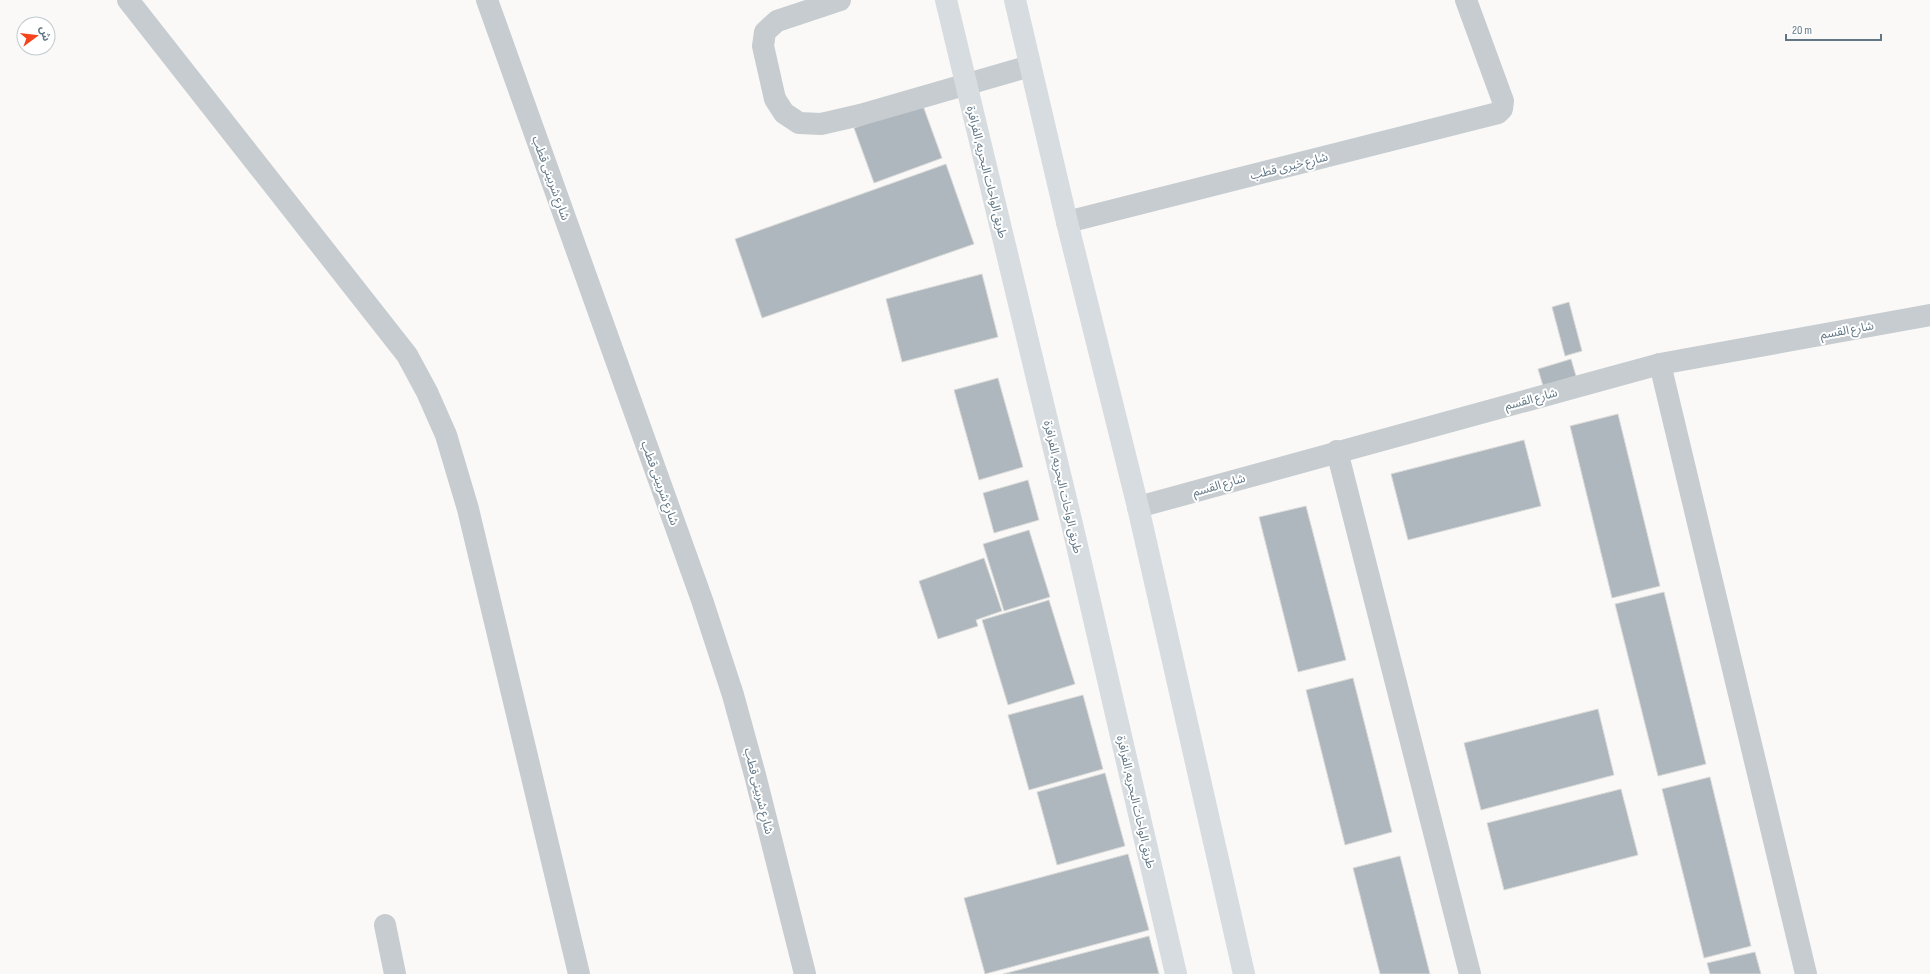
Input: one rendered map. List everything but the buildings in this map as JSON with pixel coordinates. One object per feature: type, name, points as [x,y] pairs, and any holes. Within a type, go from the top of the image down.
[{"type":"main road","name":"طريق الواحات البحريه, الفرافرة","points":[[946,0],[1072,524],[1176,974]]},
{"type":"main road","points":[[1015,0],[1067,222],[1138,507],[1244,974]]},
{"type":"street","points":[[128,0],[407,355],[427,392],[446,435],[468,509],[579,974]]},
{"type":"street","name":"شارع شربينى قطب","points":[[487,0],[702,600],[733,695],[755,775],[805,974]]},
{"type":"street","points":[[840,0],[777,21],[765,32],[763,46],[775,99],[784,113],[799,123],[820,124],[966,85],[1030,66]]},
{"type":"street","name":"شارع خيرى قطب","points":[[1067,222],[1491,116],[1502,109],[1503,101],[1466,0]]},
{"type":"street","name":"شارع القسم","points":[[1138,507],[1337,451],[1660,364],[1930,315]]},
{"type":"street","points":[[1660,364],[1806,974]]},
{"type":"street","points":[[1337,451],[1470,974]]},
{"type":"street","points":[[384,925],[395,974]]}]
